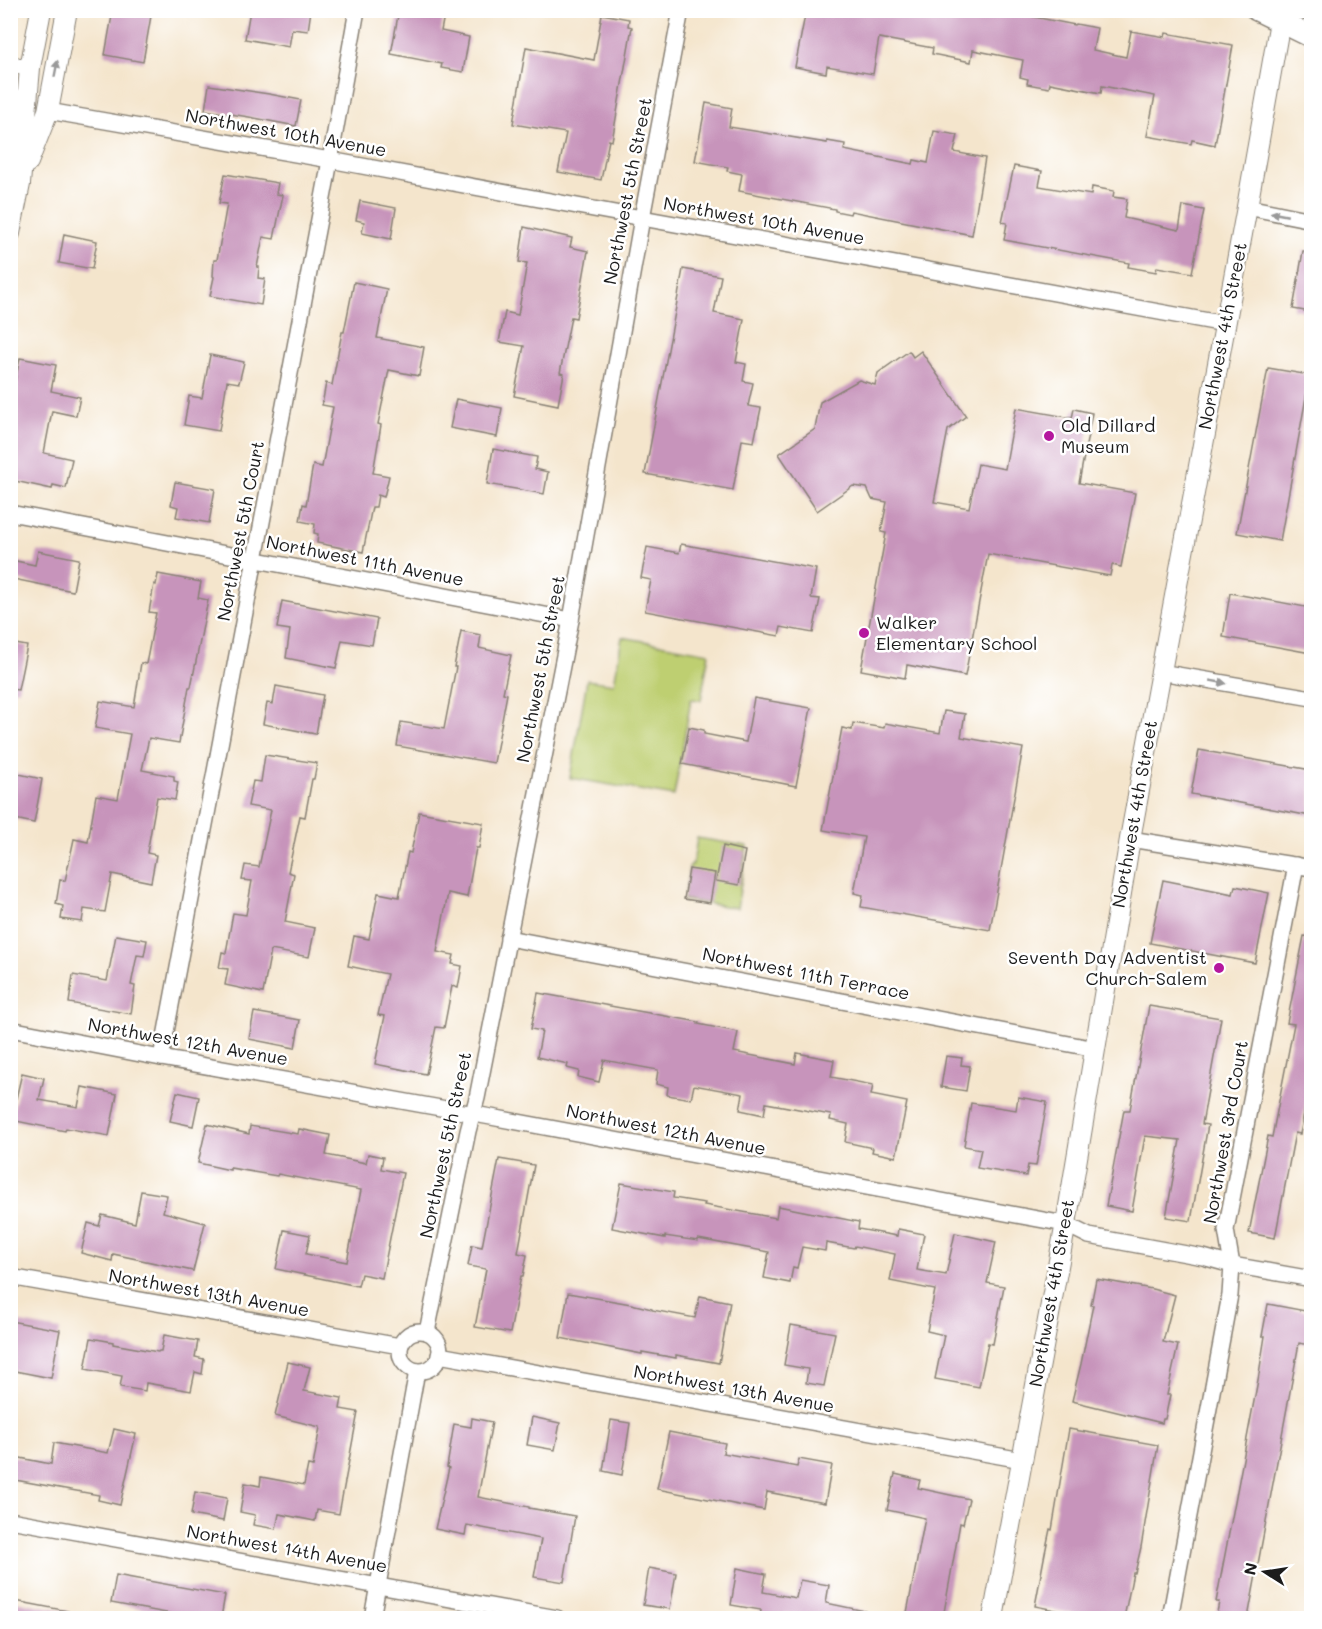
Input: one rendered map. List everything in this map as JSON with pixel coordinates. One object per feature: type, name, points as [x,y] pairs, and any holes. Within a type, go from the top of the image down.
[{"type":"main road","points":[[1257,10],[1281,16],[1311,37]]},
{"type":"street","points":[[20,184],[20,66],[41,10]]},
{"type":"street","points":[[10,233],[20,184],[48,111],[67,10]]},
{"type":"street","name":"Northwest 5th Court","points":[[161,1058],[357,10]]},
{"type":"street","name":"Northwest 5th Street","points":[[427,1332],[468,1131],[474,1114],[571,620],[681,10]]},
{"type":"street","name":"Northwest 4th Street","points":[[993,1618],[1096,1049],[1160,672],[1281,16]]},
{"type":"street","name":"Northwest 10th Avenue","points":[[48,111],[330,160],[1225,324]]},
{"type":"street","points":[[1247,207],[1311,220]]},
{"type":"street","name":"Northwest 11th Avenue","points":[[10,513],[571,620]]},
{"type":"street","points":[[1160,672],[1311,698]]},
{"type":"street","points":[[1130,839],[1311,868]]},
{"type":"street","name":"Northwest 3rd Court","points":[[1170,1618],[1230,1295],[1232,1265],[1226,1230],[1296,865]]},
{"type":"street","name":"Northwest 11th Terrace","points":[[508,938],[1096,1049]]},
{"type":"street","name":"Northwest 12th Avenue","points":[[10,1029],[1065,1224],[1089,1236],[1311,1279]]},
{"type":"street","name":"Northwest 13th Avenue","points":[[10,1277],[400,1346]]},
{"type":"street","points":[[420,1331],[427,1332],[436,1339],[440,1355],[434,1366],[423,1371],[411,1370],[405,1365],[400,1346],[408,1335],[420,1331]]},
{"type":"street","name":"Northwest 13th Avenue","points":[[440,1355],[1022,1460]]},
{"type":"street","points":[[372,1618],[417,1371]]},
{"type":"street","name":"Northwest 14th Avenue","points":[[10,1520],[557,1618]]},
{"type":"green space","points":[[622,637],[709,653],[701,700],[691,699],[674,796],[570,778],[587,680],[614,684]]},
{"type":"green space","points":[[697,838],[747,846],[737,908],[684,900],[689,867],[693,864]]},
{"type":"building","points":[[113,10],[152,10],[143,62],[105,55]]},
{"type":"building","points":[[250,10],[311,10],[308,31],[292,29],[289,47],[245,39]]},
{"type":"building","points":[[399,10],[445,10],[441,31],[469,37],[463,72],[441,68],[442,64],[391,54]]},
{"type":"building","points":[[806,10],[1009,10],[1024,15],[1097,28],[1093,50],[1126,57],[1131,31],[1165,37],[1166,33],[1233,45],[1215,145],[1192,140],[1191,144],[1147,136],[1155,96],[1102,86],[1101,93],[1050,83],[1049,88],[1027,84],[1028,79],[1020,77],[1023,60],[973,50],[971,62],[932,54],[933,48],[879,38],[873,74],[827,66],[826,73],[795,67]]},
{"type":"building","points":[[602,14],[629,19],[628,26],[632,27],[612,141],[609,140],[601,180],[558,172],[566,133],[513,124],[526,47],[594,60]]},
{"type":"building","points":[[209,85],[301,100],[296,126],[205,110]]},
{"type":"building","points":[[706,103],[732,108],[729,127],[845,144],[844,150],[913,164],[914,160],[928,163],[934,131],[958,135],[954,152],[985,158],[972,235],[851,211],[850,214],[835,211],[835,209],[739,191],[742,174],[727,171],[728,167],[695,161]]},
{"type":"building","points":[[1014,166],[1042,171],[1039,186],[1091,195],[1092,187],[1114,191],[1113,197],[1127,199],[1124,218],[1179,230],[1183,206],[1204,210],[1192,273],[1157,267],[1156,272],[1128,267],[1129,263],[1004,240],[1007,223],[1002,222]]},
{"type":"building","points":[[225,174],[278,183],[276,194],[283,195],[274,239],[263,237],[257,267],[259,267],[258,278],[265,279],[261,305],[210,296],[214,277],[214,260],[217,260],[227,204],[219,203]]},
{"type":"building","points":[[360,201],[396,208],[391,239],[362,233],[364,222],[356,220]]},
{"type":"building","points":[[524,227],[572,238],[570,247],[588,251],[576,318],[571,317],[560,373],[564,374],[558,405],[514,396],[524,346],[499,342],[505,312],[518,315],[527,263],[519,262]]},
{"type":"building","points":[[64,234],[97,241],[92,269],[59,263]]},
{"type":"building","points":[[1303,251],[1311,251],[1311,312],[1293,309]]},
{"type":"building","points":[[683,269],[721,276],[714,313],[744,319],[736,362],[746,364],[743,381],[753,383],[748,406],[761,408],[754,442],[742,440],[733,490],[645,474]]},
{"type":"building","points":[[354,282],[387,289],[377,338],[424,347],[419,376],[389,370],[378,424],[381,425],[373,473],[389,476],[384,497],[378,495],[376,507],[372,507],[363,552],[317,543],[318,534],[314,533],[315,524],[300,521],[303,504],[306,505],[313,465],[322,467],[333,407],[322,405],[326,383],[332,385]]},
{"type":"building","points":[[909,351],[913,357],[921,351],[966,416],[948,430],[934,502],[969,508],[978,464],[1005,469],[1016,408],[1072,418],[1074,409],[1092,413],[1079,483],[1135,493],[1121,567],[1112,565],[1110,576],[988,554],[965,676],[907,665],[905,678],[861,670],[886,533],[881,532],[887,502],[872,499],[867,488],[853,486],[817,511],[779,454],[815,429],[820,402],[859,380],[875,385],[878,373]]},
{"type":"building","points":[[210,355],[244,362],[239,383],[227,381],[219,431],[184,425],[189,396],[202,398]]},
{"type":"building","points":[[20,358],[56,365],[51,391],[80,397],[76,416],[52,411],[44,453],[72,459],[66,488],[53,485],[52,489],[10,480],[10,406]]},
{"type":"building","points":[[1268,368],[1310,375],[1280,541],[1237,533]]},
{"type":"building","points":[[456,399],[502,408],[497,437],[450,428]]},
{"type":"building","points":[[493,449],[537,457],[535,469],[548,472],[544,494],[487,484]]},
{"type":"building","points":[[175,482],[215,489],[209,523],[176,517],[178,507],[171,505]]},
{"type":"building","points":[[681,544],[816,569],[811,598],[820,599],[813,633],[781,627],[779,636],[645,611],[651,580],[641,578],[647,547],[679,553]]},
{"type":"building","points":[[38,551],[79,559],[73,591],[13,579],[16,561],[35,565]]},
{"type":"building","points":[[158,574],[201,582],[198,598],[208,600],[179,743],[149,738],[142,770],[174,776],[174,781],[178,782],[175,800],[157,797],[147,853],[156,855],[151,882],[112,874],[105,912],[84,909],[82,922],[61,919],[63,906],[56,904],[60,880],[65,881],[74,839],[88,842],[96,795],[118,799],[130,734],[95,728],[100,701],[134,707],[141,663],[146,664],[156,613],[149,612]]},
{"type":"building","points":[[1230,593],[1311,608],[1311,653],[1223,637]]},
{"type":"building","points":[[282,601],[377,619],[372,645],[342,640],[336,668],[286,658],[290,630],[277,628]]},
{"type":"building","points":[[461,631],[481,635],[479,648],[511,655],[503,693],[507,694],[494,763],[397,746],[401,722],[444,729]]},
{"type":"building","points":[[10,643],[27,646],[18,690],[10,689]]},
{"type":"building","points":[[276,686],[323,695],[316,734],[263,724],[267,703],[273,704]]},
{"type":"building","points":[[754,698],[811,708],[796,786],[682,764],[689,727],[704,730],[704,734],[746,742]]},
{"type":"building","points":[[944,711],[965,714],[961,737],[1023,748],[990,930],[861,907],[863,895],[854,893],[864,837],[823,830],[842,728],[852,730],[853,723],[884,728],[885,723],[940,733]]},
{"type":"building","points":[[1199,750],[1311,770],[1311,816],[1191,794]]},
{"type":"building","points":[[265,755],[317,763],[305,817],[300,816],[288,872],[294,874],[285,922],[315,928],[309,957],[271,950],[263,993],[225,985],[228,969],[219,968],[222,952],[226,953],[233,913],[246,915],[252,881],[242,880],[245,865],[259,867],[271,810],[248,806],[253,781],[261,782]]},
{"type":"building","points":[[10,772],[42,779],[34,823],[10,818]]},
{"type":"building","points":[[419,812],[483,823],[467,897],[448,893],[437,952],[454,955],[452,964],[462,966],[458,988],[452,986],[444,1028],[436,1027],[426,1074],[375,1064],[385,1016],[378,1015],[387,974],[348,966],[354,936],[369,939],[378,893],[399,897]]},
{"type":"building","points":[[723,846],[745,851],[739,885],[716,881]]},
{"type":"building","points":[[689,869],[715,873],[710,903],[684,899]]},
{"type":"building","points":[[1163,880],[1233,894],[1235,886],[1269,893],[1255,963],[1150,943]]},
{"type":"building","points":[[116,935],[147,940],[144,956],[137,955],[131,985],[135,986],[131,1014],[69,1003],[73,975],[107,981]]},
{"type":"building","points":[[1304,936],[1311,937],[1311,1076],[1300,1134],[1295,1133],[1275,1238],[1249,1233],[1268,1136],[1272,1137],[1294,1024],[1287,1023]]},
{"type":"building","points":[[538,993],[699,1022],[698,1024],[738,1032],[734,1052],[795,1064],[797,1053],[834,1060],[831,1077],[873,1085],[871,1095],[907,1102],[896,1157],[872,1152],[873,1148],[845,1142],[848,1124],[830,1120],[831,1115],[766,1103],[764,1115],[740,1110],[743,1094],[694,1085],[691,1099],[667,1095],[668,1087],[656,1084],[658,1070],[604,1060],[599,1082],[578,1077],[579,1071],[567,1068],[568,1064],[537,1057],[542,1031],[531,1029]]},
{"type":"building","points":[[1149,1006],[1221,1018],[1202,1124],[1208,1125],[1191,1221],[1166,1217],[1180,1140],[1145,1136],[1132,1211],[1106,1206],[1124,1110],[1130,1110]]},
{"type":"building","points":[[254,1012],[300,1020],[295,1048],[249,1039]]},
{"type":"building","points":[[946,1056],[962,1058],[961,1065],[970,1066],[966,1091],[941,1087]]},
{"type":"building","points":[[22,1073],[44,1078],[39,1100],[78,1107],[82,1087],[117,1094],[109,1136],[66,1128],[65,1131],[11,1120]]},
{"type":"building","points":[[177,1092],[199,1097],[193,1126],[170,1121]]},
{"type":"building","points":[[1018,1097],[1047,1102],[1036,1166],[1028,1165],[1026,1176],[977,1168],[981,1149],[964,1146],[971,1103],[1016,1110]]},
{"type":"building","points":[[207,1124],[249,1134],[250,1126],[298,1134],[299,1129],[330,1135],[326,1155],[366,1163],[368,1154],[383,1157],[381,1169],[403,1173],[382,1278],[361,1274],[358,1286],[276,1269],[284,1230],[310,1235],[306,1254],[347,1262],[361,1190],[278,1174],[277,1176],[230,1168],[230,1170],[198,1163]]},
{"type":"building","points":[[499,1159],[534,1165],[518,1253],[527,1255],[510,1333],[475,1327],[486,1269],[468,1266],[472,1245],[482,1247]]},
{"type":"building","points":[[621,1183],[674,1192],[673,1198],[705,1203],[704,1205],[776,1218],[778,1206],[859,1222],[858,1229],[897,1236],[898,1229],[924,1234],[917,1270],[946,1275],[955,1233],[996,1242],[987,1283],[1004,1286],[993,1344],[988,1343],[979,1387],[935,1379],[944,1335],[927,1331],[935,1290],[890,1281],[895,1254],[826,1243],[825,1251],[802,1247],[797,1268],[793,1267],[790,1283],[764,1278],[769,1252],[698,1239],[698,1241],[665,1236],[665,1238],[612,1228]]},
{"type":"building","points":[[141,1191],[167,1195],[163,1212],[205,1223],[193,1271],[113,1254],[112,1261],[81,1253],[88,1223],[99,1226],[102,1215],[135,1223]]},
{"type":"building","points":[[1096,1279],[1175,1295],[1163,1342],[1178,1345],[1167,1395],[1170,1395],[1162,1423],[1072,1401],[1093,1305],[1091,1305]]},
{"type":"building","points":[[568,1293],[695,1318],[700,1296],[730,1302],[719,1363],[676,1355],[676,1358],[642,1352],[642,1354],[560,1338]]},
{"type":"building","points":[[1268,1304],[1311,1312],[1311,1345],[1299,1343],[1248,1618],[1216,1618],[1219,1602],[1216,1602],[1258,1380]]},
{"type":"building","points":[[10,1321],[60,1330],[51,1378],[10,1370]]},
{"type":"building","points":[[791,1325],[835,1333],[824,1386],[806,1383],[808,1369],[784,1365]]},
{"type":"building","points":[[164,1335],[198,1341],[195,1357],[204,1359],[202,1374],[195,1372],[191,1391],[146,1383],[145,1391],[120,1387],[122,1376],[85,1369],[91,1338],[158,1352],[161,1351]]},
{"type":"building","points":[[288,1362],[310,1367],[304,1391],[342,1398],[340,1409],[358,1412],[339,1514],[317,1510],[315,1521],[279,1514],[276,1529],[253,1525],[255,1515],[240,1512],[245,1483],[260,1486],[261,1477],[304,1485],[308,1465],[313,1466],[320,1427],[275,1416]]},
{"type":"building","points":[[532,1417],[560,1423],[555,1450],[527,1445]]},
{"type":"building","points":[[472,1418],[492,1422],[478,1497],[575,1516],[564,1582],[534,1577],[541,1539],[467,1525],[465,1535],[435,1529],[449,1468],[447,1467],[454,1424],[471,1427]]},
{"type":"building","points":[[611,1420],[630,1423],[622,1475],[603,1471]]},
{"type":"building","points":[[114,1429],[136,1434],[120,1505],[98,1500],[99,1495],[10,1479],[10,1456],[51,1464],[54,1443],[108,1453]]},
{"type":"building","points":[[1069,1429],[1158,1445],[1141,1547],[1124,1618],[1095,1618],[1035,1606],[1050,1529],[1052,1530]]},
{"type":"building","points":[[669,1432],[725,1443],[723,1453],[797,1467],[799,1459],[832,1465],[825,1503],[767,1492],[764,1510],[657,1489]]},
{"type":"building","points":[[895,1474],[920,1480],[918,1488],[969,1499],[963,1524],[960,1523],[943,1618],[906,1618],[925,1518],[887,1510]]},
{"type":"building","points":[[195,1492],[227,1498],[223,1521],[191,1515]]},
{"type":"building","points":[[649,1568],[676,1573],[670,1609],[643,1605]]},
{"type":"building","points":[[737,1568],[766,1574],[763,1592],[796,1598],[800,1580],[829,1585],[826,1603],[865,1611],[864,1618],[812,1618],[785,1613],[784,1618],[760,1618],[761,1610],[731,1605]]},
{"type":"building","points":[[116,1575],[225,1595],[221,1618],[194,1618],[111,1603]]},
{"type":"building","points":[[10,1600],[68,1611],[67,1618],[10,1618]]},
{"type":"place","name":"Old Dillard Museum","points":[[1049,436]]},
{"type":"place","name":"Walker Elementary School","points":[[864,633]]},
{"type":"place","name":"Seventh Day Adventist Church-Salem","points":[[1219,968]]}]
